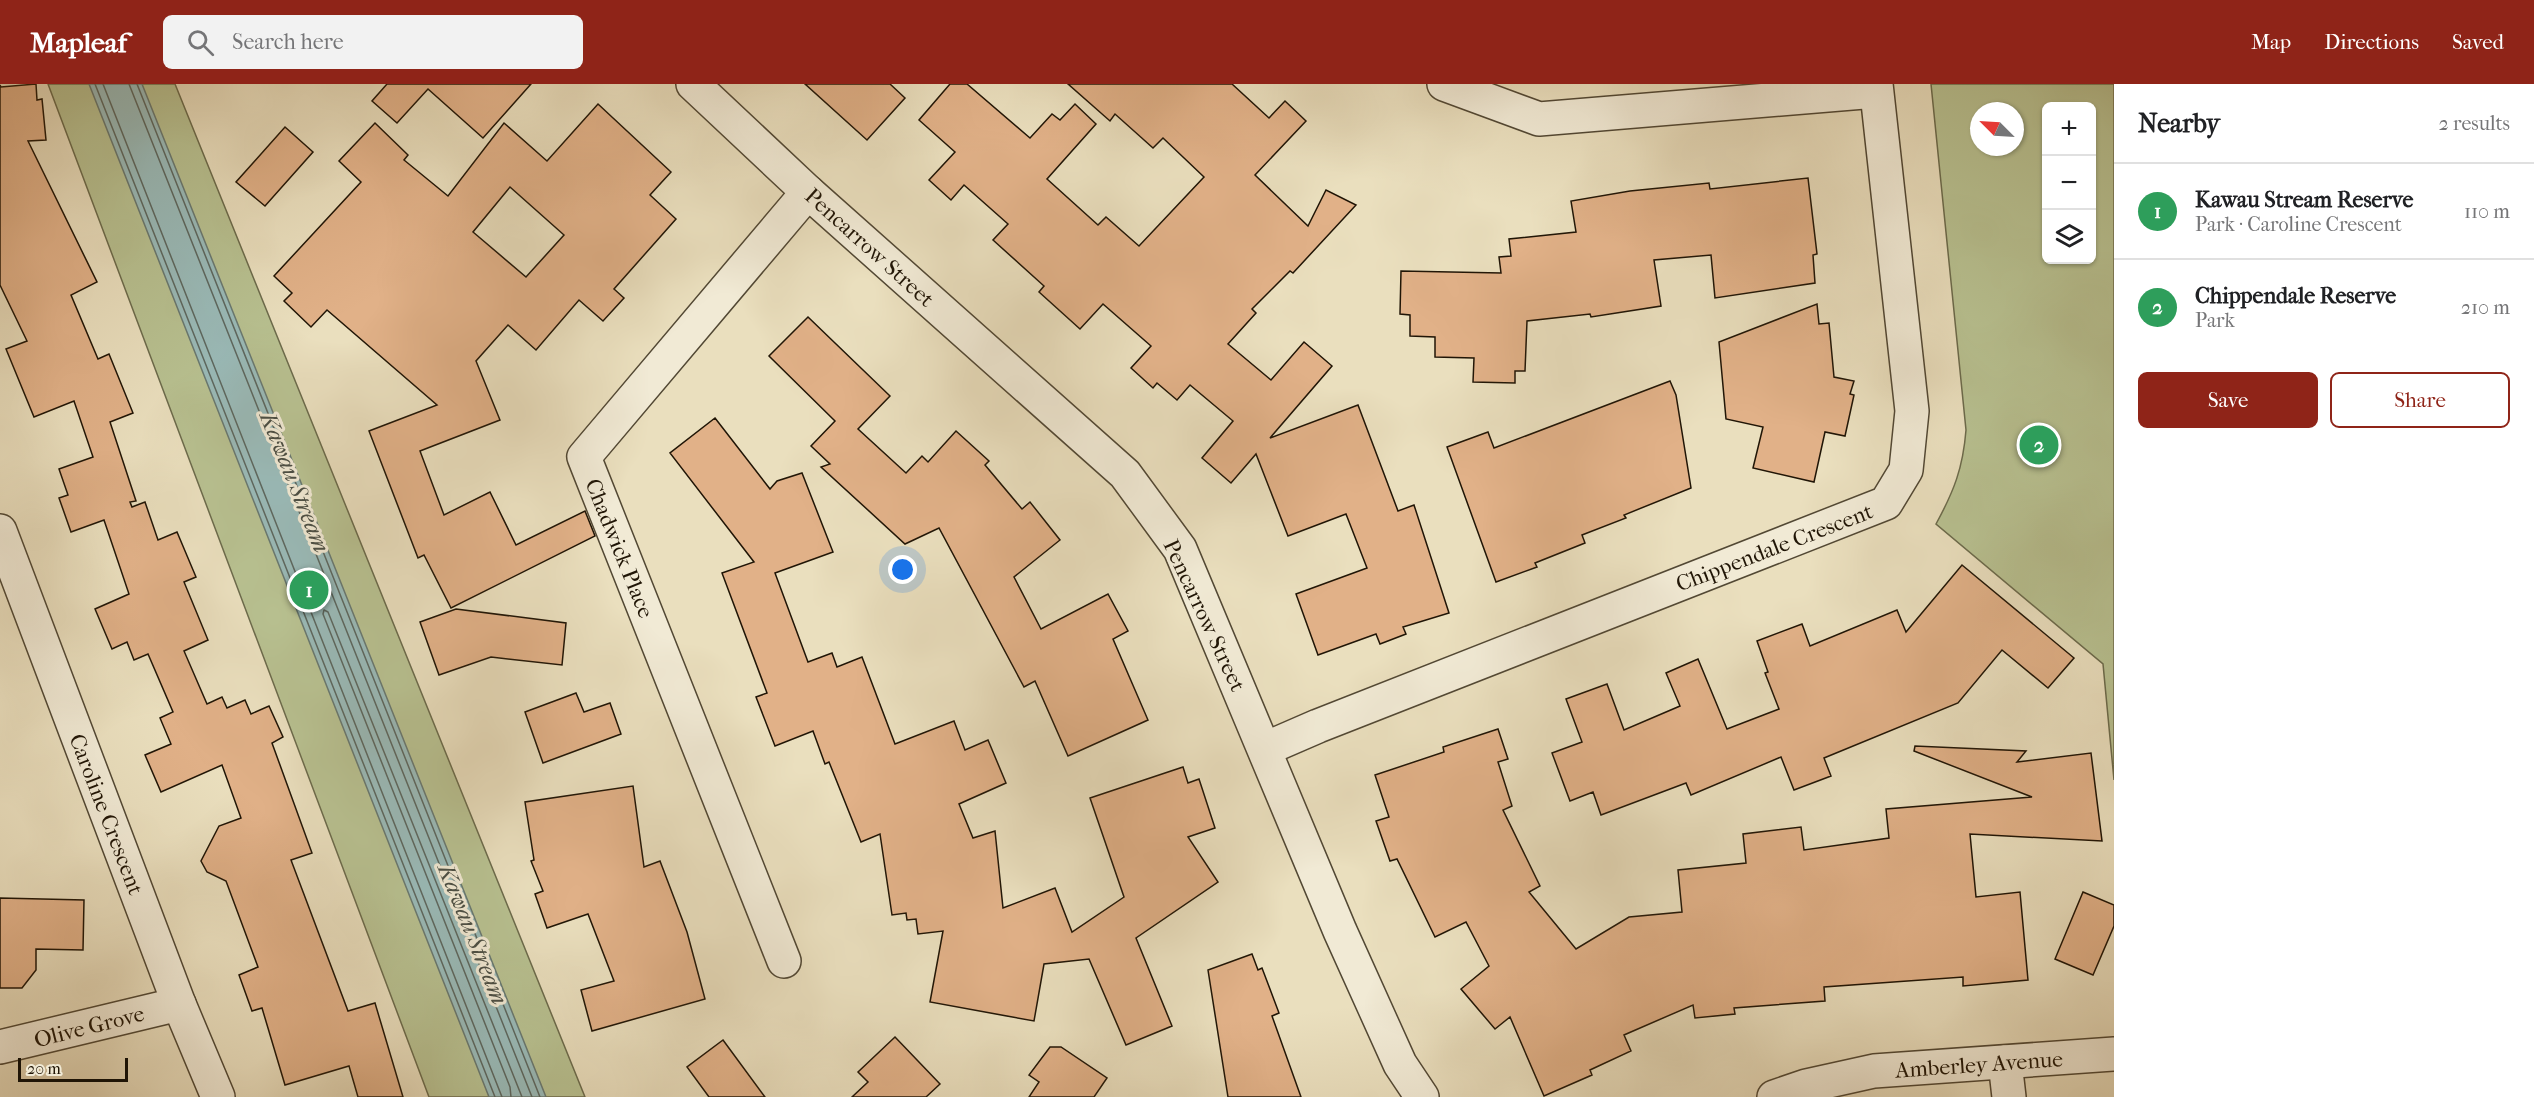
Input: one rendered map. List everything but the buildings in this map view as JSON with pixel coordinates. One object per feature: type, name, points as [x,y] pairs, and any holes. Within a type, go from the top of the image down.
[{"type":"street","name":"Pencarrow Street","points":[[693,84],[808,192],[1125,474],[1180,549],[1340,931],[1400,1064],[1422,1097]]},
{"type":"street","points":[[1444,84],[1539,119],[1876,87]]},
{"type":"street","name":"Chippendale Crescent","points":[[1265,749],[1318,726],[1886,503],[1906,470],[1912,411],[1876,87]]},
{"type":"street","name":"Chadwick Place","points":[[784,961],[584,457],[808,192]]},
{"type":"street","name":"Caroline Crescent","points":[[0,531],[179,1004],[218,1097]]},
{"type":"street","name":"Olive Grove","points":[[0,1047],[179,1004]]},
{"type":"street","name":"Amberley Avenue","points":[[1774,1097],[1806,1086],[1874,1071],[2114,1054]]},
{"type":"street","points":[[2005,1062],[2010,1097]]},
{"type":"green space","points":[[48,84],[175,84],[585,1097],[429,1097]]},
{"type":"green space","points":[[1931,84],[2114,84],[2114,780],[2103,664],[1936,524],[1957,479],[1966,430]]},
{"type":"water","name":"Kawau Stream","points":[[89,84],[142,84],[546,1097],[489,1097]]},
{"type":"place","name":"Chippendale Reserve","points":[[2039,445]]},
{"type":"place","name":"Kawau Stream Reserve","points":[[309,590]]}]
